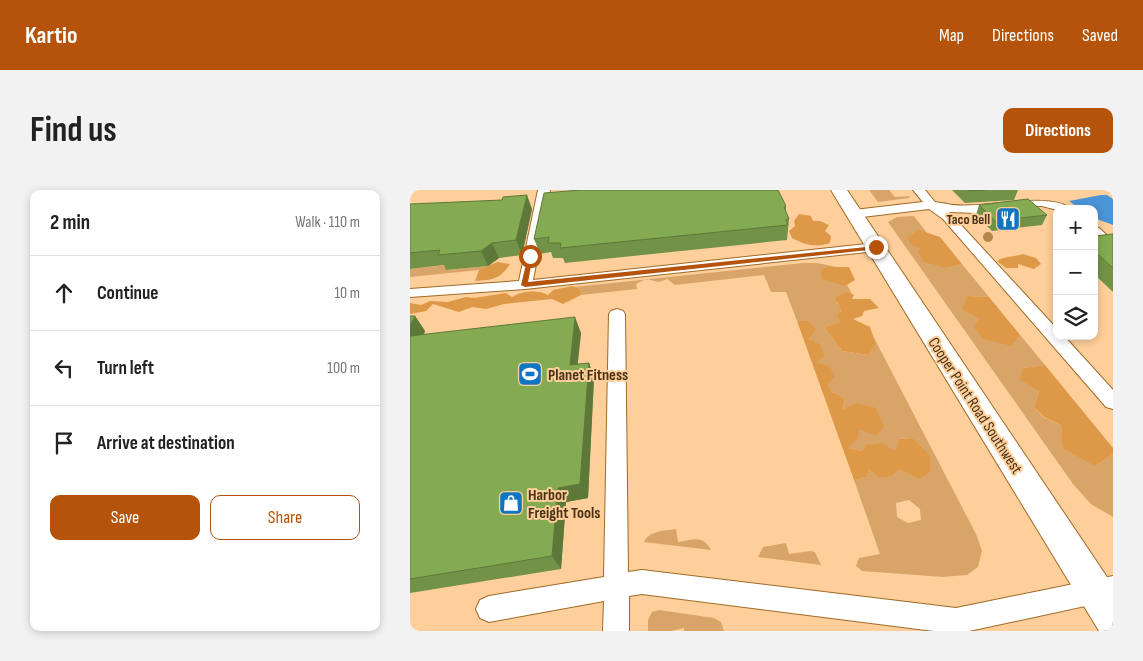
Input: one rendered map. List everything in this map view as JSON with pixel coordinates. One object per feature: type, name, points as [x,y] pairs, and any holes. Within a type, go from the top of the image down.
[{"type":"main road","name":"Cooper Point Road Southwest","points":[[839,190],[1107,600]]},
{"type":"lane","points":[[525,285],[544,190]]},
{"type":"lane","points":[[919,190],[932,205],[947,216],[1113,402]]},
{"type":"lane","points":[[854,214],[932,205],[950,210],[1040,202],[1058,205]]},
{"type":"lane","points":[[410,293],[525,285],[876,247]]},
{"type":"lane","points":[[616,631],[617,314]]},
{"type":"lane","points":[[489,609],[642,582],[956,621],[1107,600]]},
{"type":"shaded area","points":[[869,190],[889,190],[895,197],[910,196],[909,198],[878,202]]},
{"type":"shaded area","points":[[799,214],[811,216],[813,221],[820,221],[829,225],[825,231],[831,236],[830,243],[811,245],[792,238],[789,231],[795,226],[794,221]]},
{"type":"shaded area","points":[[914,216],[927,233],[919,231],[921,248],[947,268],[962,264],[989,297],[968,296],[980,319],[1012,346],[1020,335],[1045,365],[1024,368],[1039,391],[1034,407],[1043,417],[1062,426],[1061,437],[1095,466],[1113,454],[1113,517],[1091,504],[1073,484],[888,222],[897,217]]},
{"type":"shaded area","points":[[919,230],[940,237],[962,264],[947,268],[924,262],[918,251],[921,248],[913,246],[907,238]]},
{"type":"shaded area","points":[[1023,254],[1036,258],[1041,264],[1034,269],[1018,264],[1018,268],[1006,268],[997,261],[1004,258]]},
{"type":"shaded area","points":[[497,262],[510,264],[496,278],[475,281],[479,270]]},
{"type":"shaded area","points":[[803,263],[817,263],[837,267],[827,267],[845,286],[847,285],[852,294],[848,292],[834,300],[840,307],[841,322],[824,327],[842,351],[867,355],[876,344],[872,334],[976,534],[982,551],[978,567],[967,575],[943,577],[862,571],[856,566],[859,558],[880,554],[854,480],[867,477],[869,468],[892,476],[900,469],[912,438],[899,439],[896,451],[863,451],[848,448],[843,411],[845,398],[831,391],[821,376],[812,349],[808,321],[797,321],[786,292],[771,292],[764,275],[675,285],[667,279],[659,282],[647,279]],"holes":[[[909,500],[920,509],[921,520],[908,523],[897,517],[896,503]]]},
{"type":"shaded area","points":[[448,265],[447,270],[488,266],[479,270],[410,277],[410,269]]},
{"type":"shaded area","points":[[827,267],[849,267],[855,280],[845,286],[822,279],[820,270]]},
{"type":"shaded area","points":[[645,280],[636,284],[637,289],[581,295],[580,289],[574,287]]},
{"type":"shaded area","points":[[572,286],[580,289],[581,295],[563,304],[552,299],[504,304],[486,309],[472,307],[459,312],[433,304],[426,311],[410,314],[410,303],[421,305],[430,301],[448,302],[466,297],[474,298],[506,293],[512,297],[520,293],[530,292],[548,295],[553,290]]},
{"type":"shaded area","points":[[848,292],[854,295],[852,299],[870,299],[879,308],[864,311],[862,316],[853,319],[870,327],[876,344],[868,355],[842,351],[824,327],[840,322],[837,315],[841,312],[838,303],[834,300],[841,294]]},
{"type":"shaded area","points":[[968,296],[989,297],[1020,335],[1012,346],[983,339],[974,327],[980,319],[962,309]]},
{"type":"shaded area","points":[[797,321],[808,321],[816,329],[809,339],[821,345],[824,356],[816,362],[830,367],[835,377],[827,384],[832,392],[845,398],[843,410],[856,403],[876,408],[884,426],[876,436],[859,429],[858,438],[848,448],[863,451],[866,445],[882,443],[895,451],[899,439],[912,438],[930,455],[930,472],[919,479],[900,469],[892,476],[879,478],[869,469],[867,477],[854,480]]},
{"type":"shaded area","points":[[1045,365],[1113,448],[1113,454],[1095,466],[1064,449],[1061,437],[1062,426],[1044,417],[1034,407],[1039,391],[1019,379],[1024,368]]},
{"type":"shaded area","points":[[676,529],[678,542],[697,539],[708,545],[711,550],[644,542],[654,533]]},
{"type":"shaded area","points":[[786,543],[789,554],[815,552],[821,565],[758,557],[763,547]]},
{"type":"shaded area","points":[[659,610],[714,618],[721,622],[724,631],[684,631],[684,628],[671,631],[648,631],[648,620],[652,612]]},
{"type":"water","points":[[1107,195],[1113,199],[1113,225],[1098,219],[1098,205],[1074,205],[1069,201]]},
{"type":"building","points":[[581,190],[778,190],[786,206],[784,207],[789,219],[786,220],[788,225],[560,248],[561,243],[548,243],[549,237],[534,239],[544,193]]},
{"type":"building","points":[[527,195],[516,240],[492,243],[481,251],[438,255],[440,250],[410,253],[410,204],[502,200],[503,197]]},
{"type":"building","points":[[1028,199],[1047,215],[995,221],[979,205]]},
{"type":"building","points":[[1113,234],[1113,268],[1098,255],[1098,236]]},
{"type":"building","points":[[410,316],[415,316],[410,326]]},
{"type":"building","points":[[575,317],[570,365],[589,363],[580,484],[558,488],[552,556],[410,579],[410,336]]},
{"type":"place","name":"Taco Bell","points":[[1008,219]]},
{"type":"place","name":"Planet Fitness","points":[[530,374]]},
{"type":"place","name":"Harbor Freight Tools","points":[[511,503]]},
{"type":"route","points":[[530,256],[525,285],[876,247]]}]
